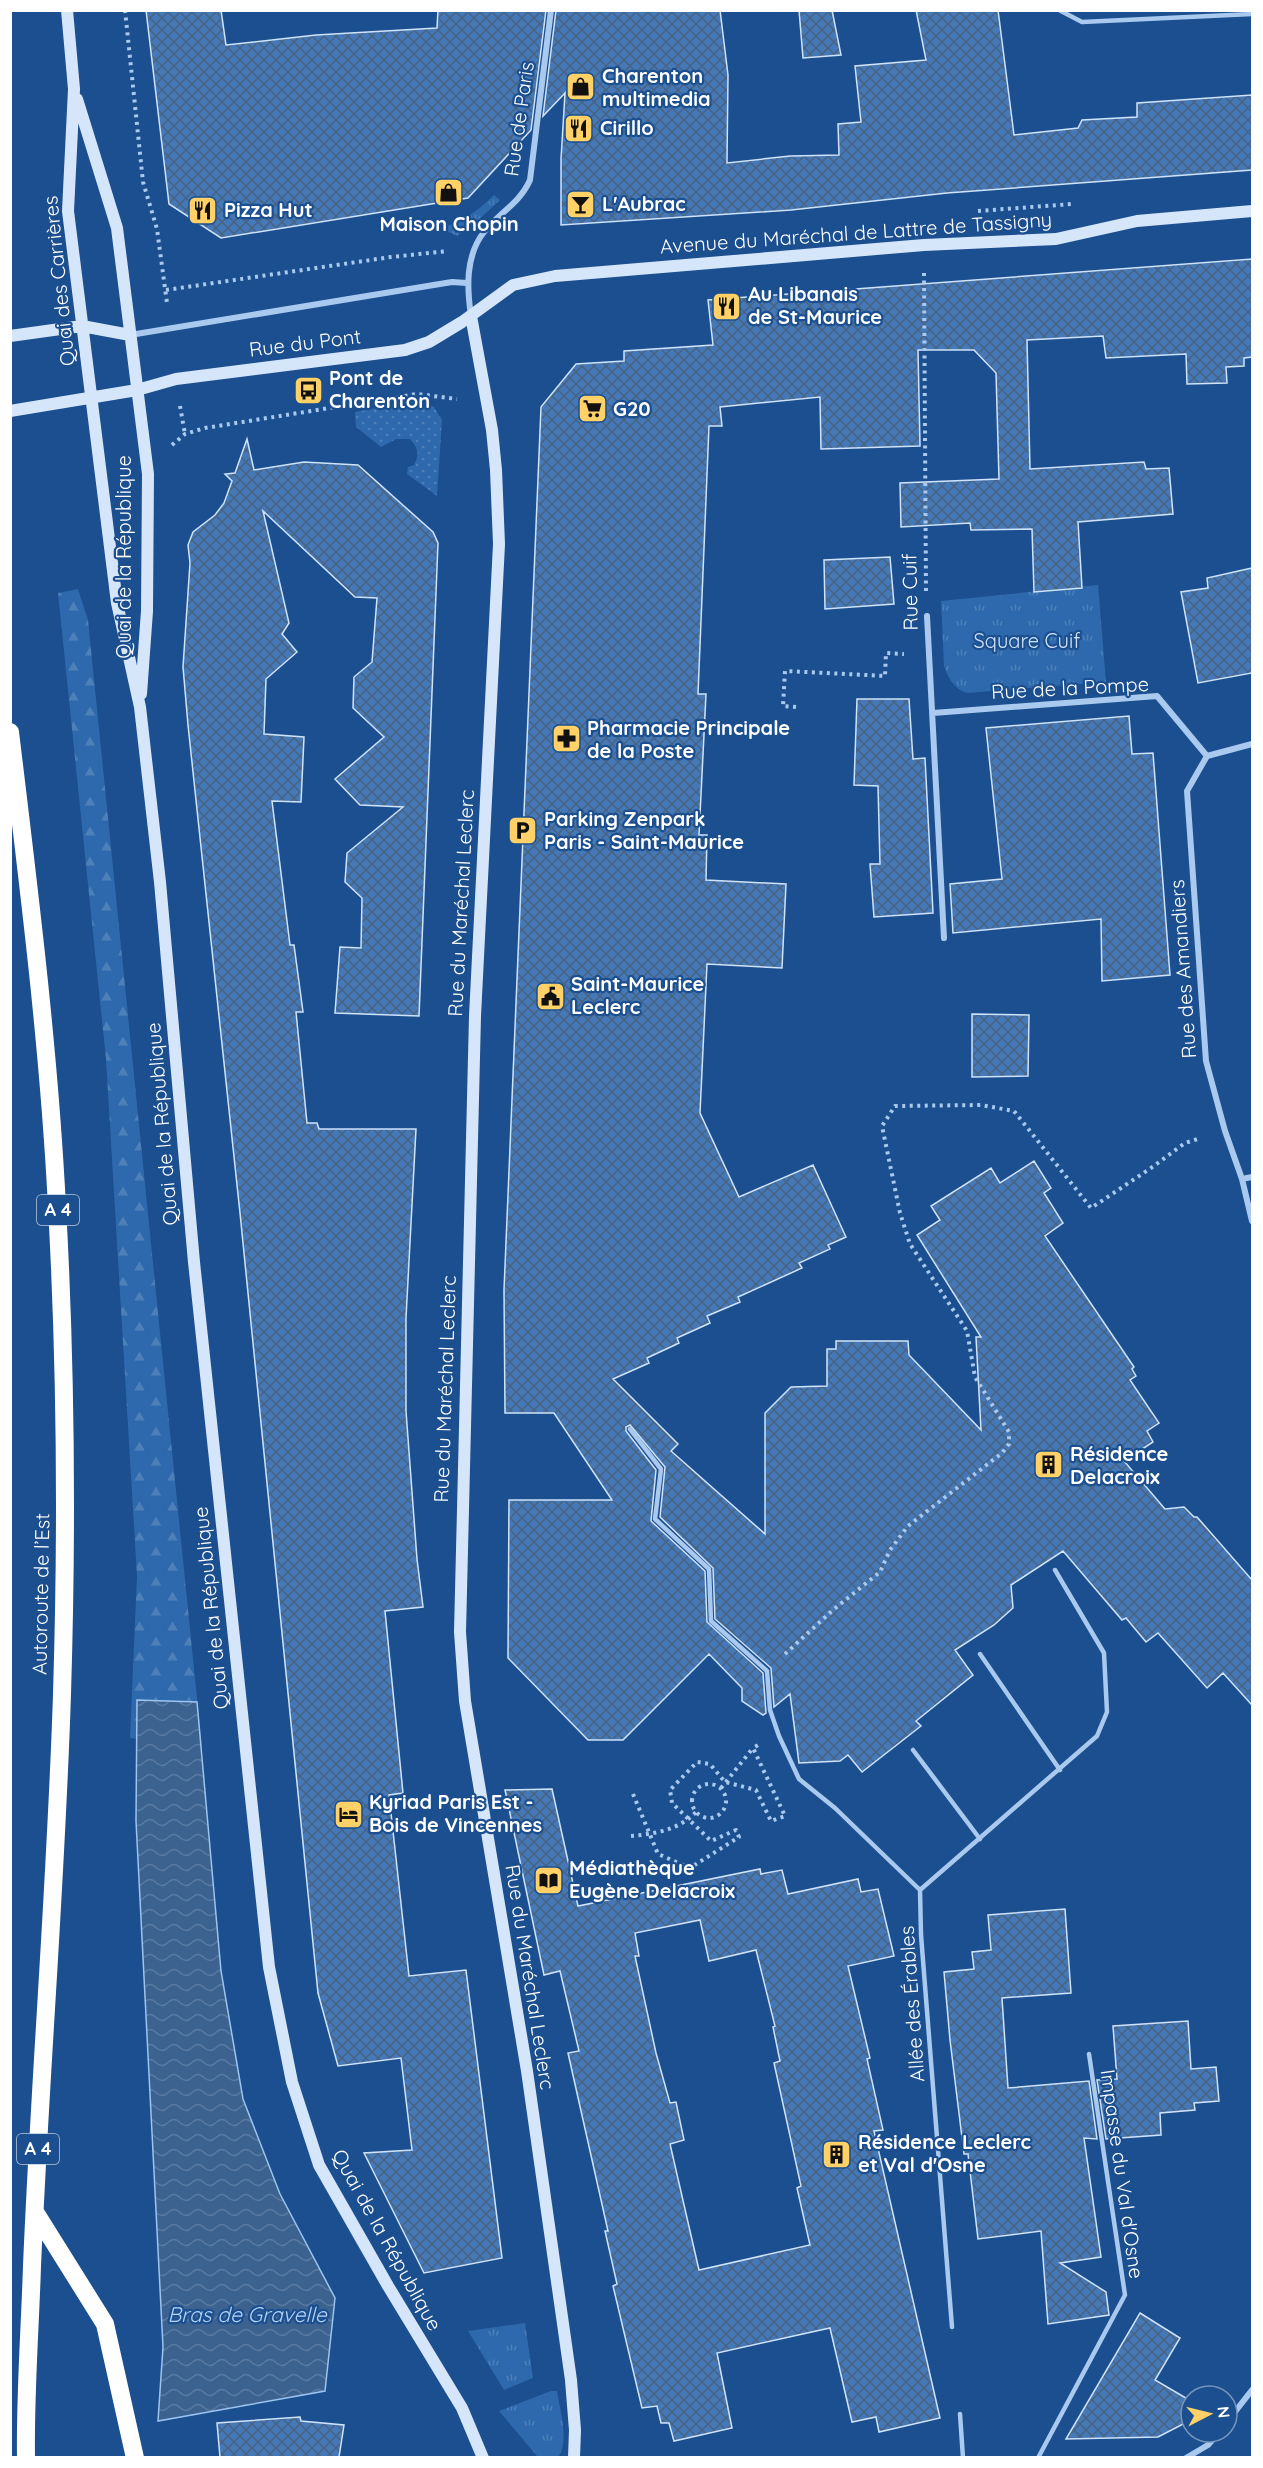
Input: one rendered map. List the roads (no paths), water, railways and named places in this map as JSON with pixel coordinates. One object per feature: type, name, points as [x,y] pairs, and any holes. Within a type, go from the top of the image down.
[{"type":"highway","name":"Autoroute de l’Est","points":[[10,732],[43,1031],[57,1204],[65,1506],[57,1842],[35,2212],[26,2457]]},
{"type":"highway","points":[[35,2212],[105,2324],[135,2457]]},
{"type":"main road","name":"Quai des Carrières","points":[[67,10],[74,89],[68,211],[91,397]]},
{"type":"main road","name":"Quai des Carrières","points":[[74,89],[117,228],[130,335]]},
{"type":"main road","name":"Avenue du Maréchal de Lattre de Tassigny","points":[[471,316],[513,285],[555,276],[924,245],[1056,238],[1137,221],[1252,211]]},
{"type":"main road","name":"Rue du Pont","points":[[137,390],[176,379],[405,350],[429,342],[471,316]]},
{"type":"main road","name":"Rue du Maréchal Leclerc","points":[[471,316],[492,430],[499,544],[475,1016],[460,1632],[465,1701],[527,2071],[571,2380],[575,2430],[574,2457]]},
{"type":"main road","points":[[10,336],[82,326],[130,335]]},
{"type":"main road","name":"Quai de la République","points":[[130,335],[148,474],[147,611],[140,707]]},
{"type":"main road","points":[[10,411],[137,390]]},
{"type":"main road","name":"Quai de la République","points":[[91,397],[117,603],[140,707],[160,882],[195,1274],[269,1967],[292,2082],[319,2165],[388,2286],[462,2408],[483,2457]]},
{"type":"street","name":"Rue de Paris","points":[[471,316],[467,283],[475,248],[484,232],[524,193],[530,180],[551,10]]},
{"type":"street","name":"Rue du Pont","points":[[130,335],[452,282],[467,283]]},
{"type":"street","name":"Rue Cuif","points":[[927,616],[944,938]]},
{"type":"street","name":"Rue de la Pompe","points":[[933,713],[1157,696],[1207,756]]},
{"type":"street","points":[[1207,756],[1252,744]]},
{"type":"street","name":"Rue des Amandiers","points":[[1207,756],[1187,792],[1206,1060],[1225,1131],[1242,1179],[1252,1221]]},
{"type":"street","points":[[1242,1179],[1252,1177]]},
{"type":"street","points":[[1239,2407],[1252,2390]]},
{"type":"street","points":[[1186,2457],[1209,2444]]},
{"type":"lane","points":[[1059,10],[1082,22],[1252,14]]},
{"type":"lane","points":[[630,1429],[661,1469],[656,1519],[709,1569],[711,1621],[767,1671],[770,1710],[799,1779],[835,1808],[920,1890],[1097,1736],[1107,1712],[1104,1653],[1055,1570]]},
{"type":"lane","points":[[980,1654],[1060,1770]]},
{"type":"lane","points":[[913,1750],[980,1839]]},
{"type":"lane","name":"Allée des Érables","points":[[920,1890],[921,1935],[952,2326]]},
{"type":"lane","name":"Impasse du Val d'Osne","points":[[1038,2457],[1125,2295],[1089,2054]]},
{"type":"lane","points":[[960,2414],[963,2457]]},
{"type":"water","name":"Bras de Gravelle","points":[[137,1700],[197,1702],[221,1971],[243,2099],[280,2194],[335,2298],[325,2391],[158,2421],[163,2347],[136,1821]]},
{"type":"place","name":"Charenton multimedia","points":[[581,87]]},
{"type":"place","name":"Cirillo","points":[[579,128]]},
{"type":"place","name":"Maison Chopin","points":[[449,193]]},
{"type":"place","name":"L'Aubrac","points":[[581,204]]},
{"type":"place","name":"Pizza Hut","points":[[203,210]]},
{"type":"place","name":"Au Libanais de St-Maurice","points":[[727,306]]},
{"type":"place","name":"Pont de Charenton","points":[[308,390]]},
{"type":"place","name":"G20","points":[[592,409]]},
{"type":"place","name":"Pharmacie Principale de la Poste","points":[[566,739]]},
{"type":"place","name":"Parking Zenpark Paris - Saint-Maurice","points":[[523,830]]},
{"type":"place","name":"Saint-Maurice Leclerc","points":[[550,996]]},
{"type":"place","name":"Résidence Delacroix","points":[[1049,1465]]},
{"type":"place","name":"Kyriad Paris Est - Bois de Vincennes","points":[[348,1814]]},
{"type":"place","name":"Médiathèque Eugène Delacroix","points":[[548,1880]]},
{"type":"place","name":"Résidence Leclerc et Val d'Osne","points":[[837,2154]]},
{"type":"park label","name":"Square Cuif","points":[[1027,641]]}]
